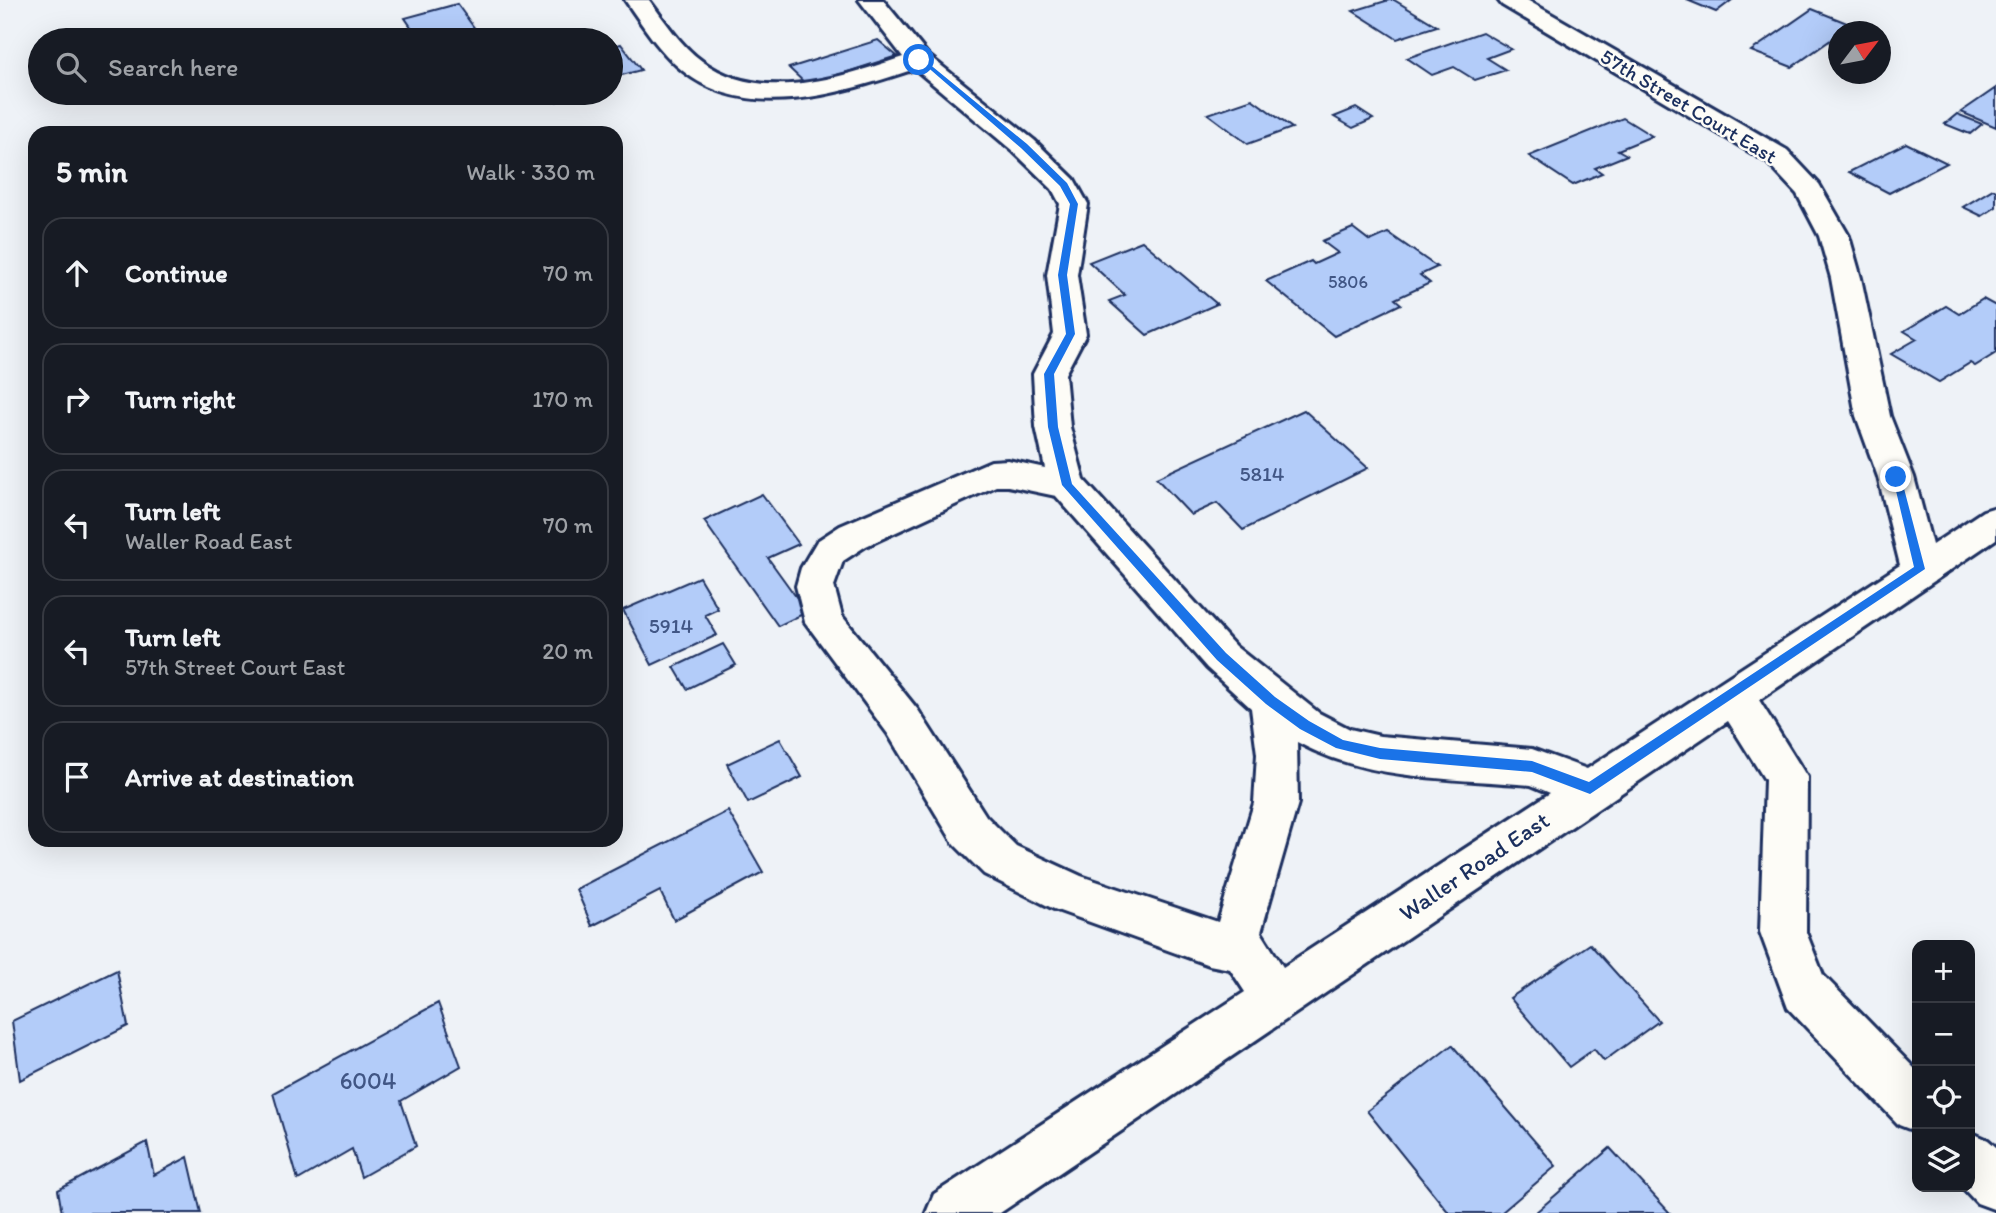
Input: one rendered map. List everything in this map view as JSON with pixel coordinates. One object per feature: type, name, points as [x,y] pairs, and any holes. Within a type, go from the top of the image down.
[{"type":"street","points":[[637,0],[699,72],[736,87],[778,94],[820,89],[919,60]]},
{"type":"street","points":[[871,0],[919,60],[1024,146],[1064,185],[1074,204],[1062,275],[1070,334],[1049,374],[1053,427],[1067,485],[1222,657],[1270,700],[1304,725],[1341,745],[1380,754],[1532,767],[1590,789]]},
{"type":"street","name":"57th Street Court East","points":[[1510,0],[1777,156],[1809,190],[1837,246],[1873,415],[1896,477],[1920,569]]},
{"type":"street","points":[[1067,485],[1009,473],[991,474],[853,536],[830,551],[820,568],[815,586],[824,622],[903,722],[970,830],[1000,860],[1070,894],[1209,943],[1244,948]]},
{"type":"street","name":"Waller Road East","points":[[953,1213],[1996,521]]},
{"type":"street","points":[[1733,694],[1786,777],[1783,932],[1805,991],[1912,1102]]},
{"type":"street","points":[[1270,700],[1278,754],[1276,803],[1238,932],[1244,948],[1276,998]]},
{"type":"street","points":[[1975,1163],[1996,1184]]},
{"type":"building","points":[[1394,0],[1437,26],[1397,39],[1353,11]]},
{"type":"building","points":[[1687,0],[1732,0],[1716,12]]},
{"type":"building","points":[[457,4],[474,28],[412,28],[405,18]]},
{"type":"building","points":[[1812,9],[1842,21],[1828,21],[1828,42],[1792,67],[1751,51]]},
{"type":"building","points":[[1482,32],[1511,49],[1487,58],[1506,70],[1475,80],[1454,67],[1432,75],[1407,58]]},
{"type":"building","points":[[878,40],[897,56],[807,85],[789,68]]},
{"type":"building","points":[[623,47],[641,70],[623,75]]},
{"type":"building","points":[[1996,88],[1996,127],[1961,112]]},
{"type":"building","points":[[1252,99],[1292,128],[1248,144],[1208,114]]},
{"type":"building","points":[[1356,108],[1373,119],[1353,128],[1334,117]]},
{"type":"building","points":[[1957,114],[1982,124],[1970,134],[1945,124]]},
{"type":"building","points":[[1623,118],[1652,136],[1618,150],[1627,155],[1595,168],[1602,173],[1573,185],[1529,156]]},
{"type":"building","points":[[1906,143],[1947,163],[1889,193],[1849,172]]},
{"type":"building","points":[[1993,189],[1996,191],[1996,207],[1982,216],[1963,207]]},
{"type":"building","points":[[1353,228],[1370,241],[1388,233],[1437,267],[1420,275],[1430,283],[1395,299],[1401,304],[1334,336],[1266,281],[1311,261],[1314,264],[1338,253],[1322,241]]},
{"type":"building","points":[[1142,241],[1217,304],[1147,335],[1109,301],[1125,295],[1089,262]]},
{"type":"building","points":[[1983,299],[1996,306],[1996,353],[1975,366],[1970,363],[1939,382],[1891,354],[1917,339],[1904,331],[1946,306],[1959,314]]},
{"type":"building","points":[[1304,410],[1368,468],[1243,530],[1217,503],[1191,515],[1156,478]]},
{"type":"building","points":[[762,494],[799,544],[768,558],[807,612],[778,626],[704,521]]},
{"type":"building","points":[[699,577],[718,609],[705,615],[717,635],[652,665],[623,610]]},
{"type":"building","points":[[723,644],[736,665],[687,689],[674,667]]},
{"type":"building","points":[[780,739],[802,777],[748,803],[727,764]]},
{"type":"building","points":[[728,811],[763,872],[674,920],[660,891],[592,926],[576,889]]},
{"type":"building","points":[[1590,944],[1659,1021],[1604,1061],[1594,1049],[1569,1067],[1510,998]]},
{"type":"building","points":[[117,970],[128,1026],[20,1080],[12,1021]]},
{"type":"building","points":[[438,1003],[461,1066],[401,1101],[416,1146],[361,1177],[352,1149],[298,1180],[273,1093]]},
{"type":"building","points":[[1452,1045],[1556,1166],[1501,1213],[1449,1213],[1367,1111]]},
{"type":"building","points":[[147,1142],[154,1175],[188,1157],[201,1213],[62,1213],[58,1190]]},
{"type":"building","points":[[1610,1148],[1670,1213],[1535,1213]]},
{"type":"route","points":[[919,60],[1024,146],[1064,185],[1074,204],[1062,275],[1070,334],[1049,374],[1053,427],[1067,485],[1222,657],[1270,700],[1304,725],[1341,745],[1380,754],[1532,767],[1590,789],[1920,569],[1896,477]]}]
